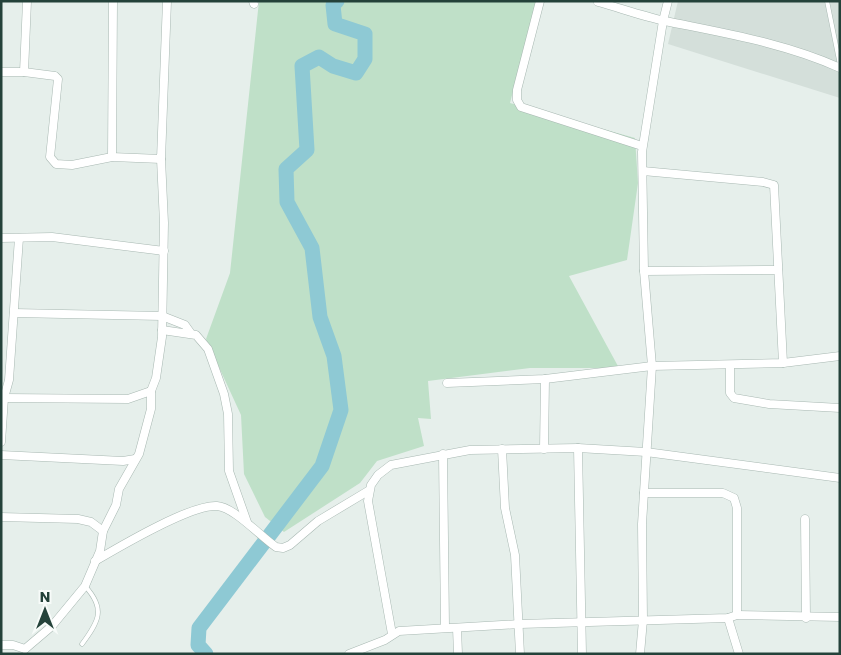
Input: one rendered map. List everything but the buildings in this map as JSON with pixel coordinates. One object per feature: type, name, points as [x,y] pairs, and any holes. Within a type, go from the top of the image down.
[{"type":"street","points":[[24,72],[27,1]]},
{"type":"street","points":[[112,157],[114,1]]},
{"type":"street","points":[[1,645],[26,651],[52,626],[85,586],[94,561],[100,551],[103,531],[116,505],[119,489],[139,454],[151,409],[151,390],[160,357],[162,330],[164,251],[161,158],[168,1]]},
{"type":"street","points":[[540,1],[517,90],[517,100],[520,107],[642,146]]},
{"type":"street","points":[[640,654],[643,620],[642,524],[652,366],[644,271],[642,146],[668,1]]},
{"type":"street","points":[[598,2],[663,21],[721,32],[823,60],[840,67]]},
{"type":"street","points":[[1,72],[24,72],[55,76],[58,79],[50,157],[53,161],[64,166],[112,157],[161,158]]},
{"type":"street","points":[[642,172],[763,182],[774,186],[783,363]]},
{"type":"street","points":[[1,238],[52,237],[164,251]]},
{"type":"street","points":[[1,442],[4,398],[8,389],[19,238]]},
{"type":"street","points":[[644,271],[778,270]]},
{"type":"street","points":[[14,312],[162,316],[185,325],[190,332],[203,341],[222,386],[228,414],[229,471],[248,524]]},
{"type":"street","points":[[162,330],[190,332]]},
{"type":"street","points":[[447,383],[545,379],[652,366],[783,363],[840,356]]},
{"type":"street","points":[[730,365],[730,393],[734,398],[778,405],[840,408]]},
{"type":"street","points":[[544,449],[545,379]]},
{"type":"street","points":[[4,398],[128,399],[151,390]]},
{"type":"street","points":[[94,561],[143,533],[204,508],[217,506],[228,510],[276,547],[283,548],[290,545],[318,521],[368,491],[378,475],[391,465],[470,450],[578,448],[646,452],[840,478]]},
{"type":"street","points":[[578,448],[582,654]]},
{"type":"street","points":[[502,449],[505,508],[515,555],[520,624],[520,654]]},
{"type":"street","points":[[443,454],[445,627]]},
{"type":"street","points":[[1,455],[123,461],[135,459]]},
{"type":"street","points":[[368,491],[368,501],[392,634]]},
{"type":"street","points":[[644,493],[723,493],[734,498],[737,508],[737,615]]},
{"type":"street","points":[[1,517],[78,519],[91,522],[103,531]]},
{"type":"street","points":[[805,519],[806,618]]},
{"type":"street","points":[[349,654],[386,640],[392,634],[399,631],[445,627],[728,618],[737,615],[840,618]]},
{"type":"street","points":[[728,618],[739,654]]},
{"type":"street","points":[[457,628],[458,654]]},
{"type":"lane","points":[[827,1],[840,67]]},
{"type":"lane","points":[[82,644],[99,616],[98,603],[85,586]]},
{"type":"shaded area","points":[[678,1],[840,1],[840,98],[668,44]]},
{"type":"green space","points":[[259,1],[536,1],[510,103],[635,138],[638,183],[627,260],[569,276],[619,368],[530,368],[428,381],[431,419],[418,418],[424,446],[377,461],[360,483],[284,532],[265,517],[244,474],[241,415],[206,339],[230,273]]},
{"type":"waterway","points":[[206,654],[198,645],[199,628],[322,466],[341,410],[334,356],[320,317],[312,248],[287,202],[286,169],[307,150],[302,66],[319,57],[333,66],[356,73],[365,59],[365,34],[335,24],[333,5],[337,1]]}]
